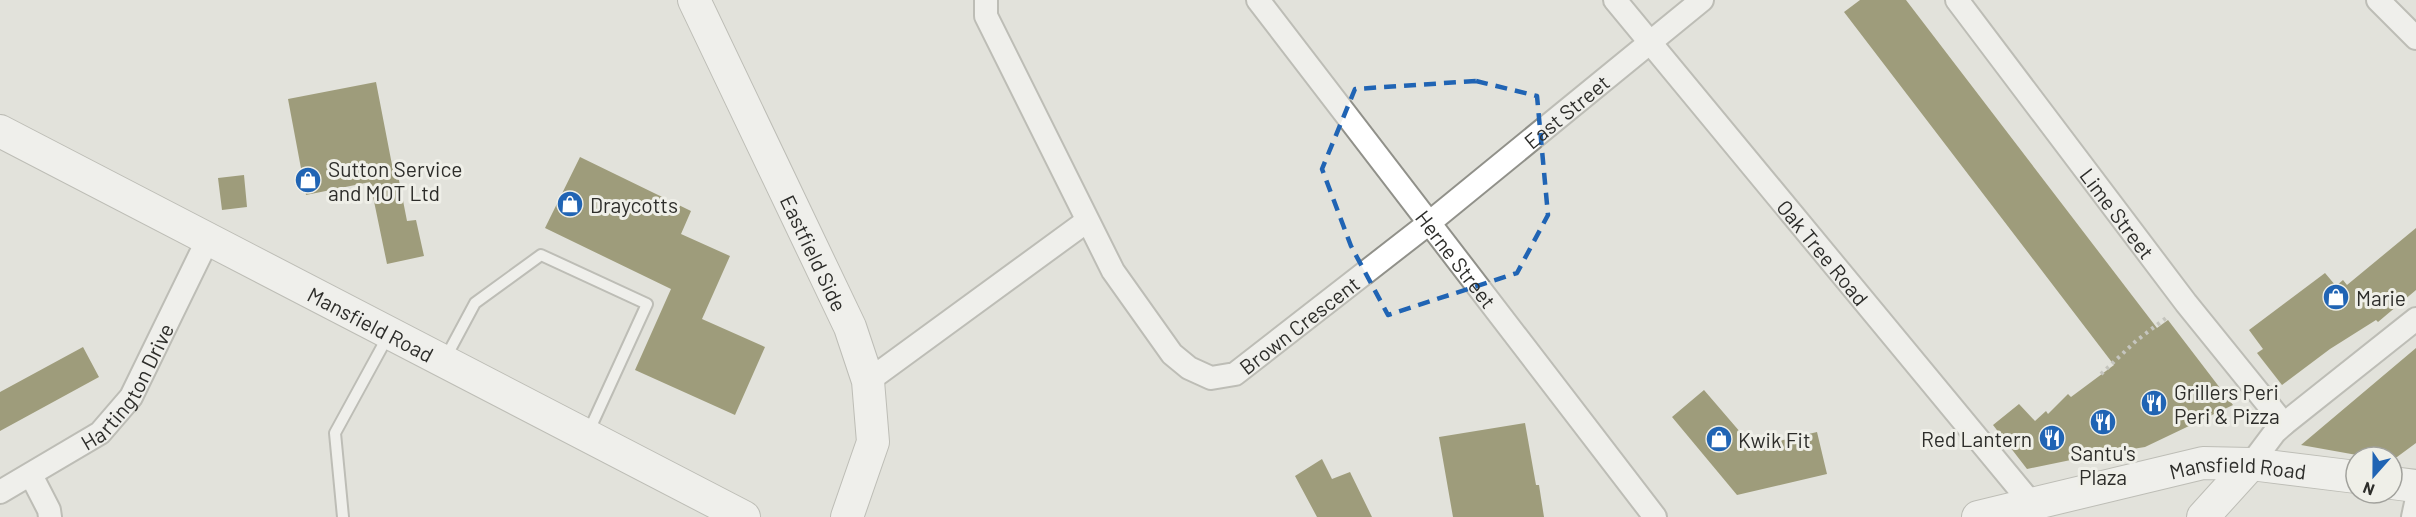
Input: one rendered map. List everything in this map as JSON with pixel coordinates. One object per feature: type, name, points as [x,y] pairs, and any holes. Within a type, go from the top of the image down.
[{"type":"main road","name":"Eastfield Side","points":[[694,0],[850,327],[868,381],[873,442],[848,517]]},
{"type":"main road","name":"Mansfield Road","points":[[0,131],[744,517]]},
{"type":"main road","name":"Mansfield Road","points":[[1978,517],[2203,463],[2251,464],[2344,476]]},
{"type":"main road","points":[[2203,517],[2251,464]]},
{"type":"street","name":"Brown Crescent","points":[[986,0],[986,16],[1113,271],[1172,354],[1189,368],[1211,378],[1235,374],[1429,223]]},
{"type":"street","name":"Herne Street","points":[[1258,0],[1655,517]]},
{"type":"street","name":"Oak Tree Road","points":[[1615,0],[2032,504]]},
{"type":"street","name":"East Street","points":[[1429,223],[1702,0]]},
{"type":"street","name":"Lime Street","points":[[1957,0],[2186,303],[2284,424]]},
{"type":"street","points":[[2378,0],[2416,38]]},
{"type":"street","points":[[868,381],[1087,221]]},
{"type":"street","name":"Hartington Drive","points":[[0,492],[100,433],[131,397],[208,239]]},
{"type":"street","points":[[2251,464],[2275,432],[2284,424],[2416,319]]},
{"type":"street","points":[[31,475],[49,510],[50,517]]},
{"type":"street","points":[[2413,517],[2416,503]]},
{"type":"lane","points":[[443,362],[475,303],[541,255],[647,304],[586,436]]},
{"type":"lane","points":[[344,517],[335,434],[390,334]]},
{"type":"path","points":[[2101,374],[2136,341],[2186,303]]},
{"type":"highlighted area","points":[[1476,81],[1537,96],[1548,215],[1517,273],[1388,315],[1351,246],[1322,169],[1355,89]]},
{"type":"building","points":[[1860,0],[1906,0],[2157,328],[2168,320],[2233,405],[2145,447],[2027,469],[1993,425],[2019,404],[2035,421],[2046,411],[2048,414],[2068,394],[2071,397],[2114,365],[1844,12]]},
{"type":"building","points":[[376,82],[393,170],[397,170],[407,221],[416,220],[424,256],[387,264],[370,182],[306,195],[288,99]]},
{"type":"building","points":[[580,157],[691,211],[681,234],[730,256],[702,319],[765,347],[735,415],[635,370],[671,289],[545,228]]},
{"type":"building","points":[[244,175],[247,207],[222,210],[218,178]]},
{"type":"building","points":[[2416,228],[2416,290],[2378,322],[2376,320],[2330,349],[2282,385],[2257,353],[2263,349],[2249,330],[2325,273],[2336,286],[2343,280],[2347,285]]},
{"type":"building","points":[[83,347],[99,377],[0,431],[0,392]]},
{"type":"building","points":[[2416,348],[2416,443],[2404,452],[2404,445],[2344,445],[2344,453],[2301,445]]},
{"type":"building","name":"Kwik Fit","points":[[1704,390],[1753,447],[1817,432],[1827,474],[1737,495],[1672,417]]},
{"type":"building","points":[[1525,423],[1544,517],[1453,517],[1439,437]]},
{"type":"building","points":[[1322,459],[1332,479],[1350,472],[1372,517],[1317,517],[1295,476]]},
{"type":"place","name":"Sutton Service and MOT Ltd","points":[[308,180]]},
{"type":"place","name":"Draycotts","points":[[570,204]]},
{"type":"place","name":"Marie","points":[[2336,297]]},
{"type":"place","name":"Grillers Peri Peri & Pizza","points":[[2154,403]]},
{"type":"place","name":"Santu's Plaza","points":[[2103,422]]},
{"type":"place","name":"Red Lantern","points":[[2052,438]]},
{"type":"place","name":"Kwik Fit","points":[[1719,439]]}]
